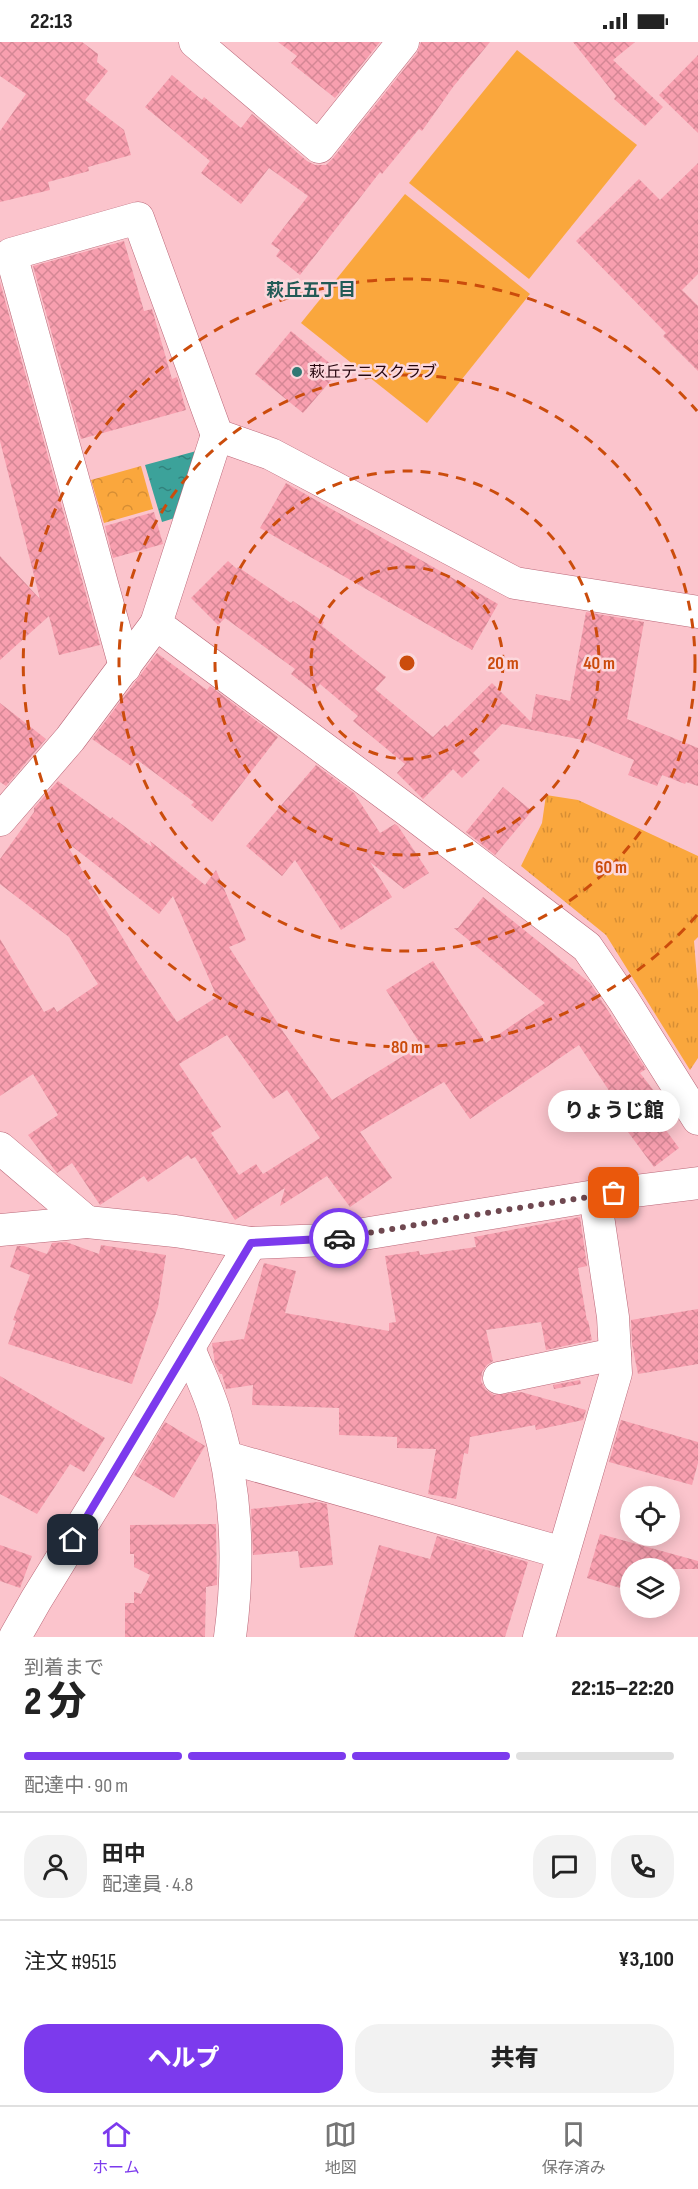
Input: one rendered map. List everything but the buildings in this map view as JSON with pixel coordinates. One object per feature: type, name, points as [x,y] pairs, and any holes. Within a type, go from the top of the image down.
[{"type":"street","points":[[195,42],[319,147],[403,42]]},
{"type":"street","points":[[1,815],[70,738],[125,667],[156,624],[217,435],[138,219],[11,254],[125,667]]},
{"type":"street","points":[[217,435],[271,454],[515,584],[698,612]]},
{"type":"street","points":[[156,624],[587,947],[624,1001],[698,1119]]},
{"type":"street","points":[[0,1148],[87,1222]]},
{"type":"street","points":[[0,1230],[87,1222],[174,1231],[251,1243],[327,1240],[594,1196],[698,1183]]},
{"type":"street","points":[[539,1637],[616,1373],[613,1317],[594,1196]]},
{"type":"street","points":[[15,1637],[251,1243]]},
{"type":"street","points":[[189,1348],[216,1415],[231,1478],[236,1555],[230,1637]]},
{"type":"street","points":[[499,1378],[615,1354]]},
{"type":"street","points":[[226,1457],[563,1553]]},
{"type":"green space","points":[[517,50],[637,145],[529,279],[409,183]]},
{"type":"green space","points":[[405,194],[530,294],[427,423],[301,323]]},
{"type":"green space","points":[[141,466],[153,509],[104,523],[91,480]]},
{"type":"green space","points":[[546,795],[578,800],[698,856],[698,937],[694,941],[698,991],[698,1058],[690,1070],[606,935],[521,866],[542,823]]},
{"type":"water","points":[[200,450],[178,517],[162,522],[145,465]]},
{"type":"way so far","points":[[339,1238],[614,1193]]},
{"type":"place","name":"萩丘テニスクラブ","points":[[297,372]]},
{"type":"place","name":"りょうじ館","points":[[614,1193]]},
{"type":"district","name":"萩丘五丁目","points":[[311,290]]},
{"type":"route","points":[[73,1540],[251,1243],[339,1238]]}]
